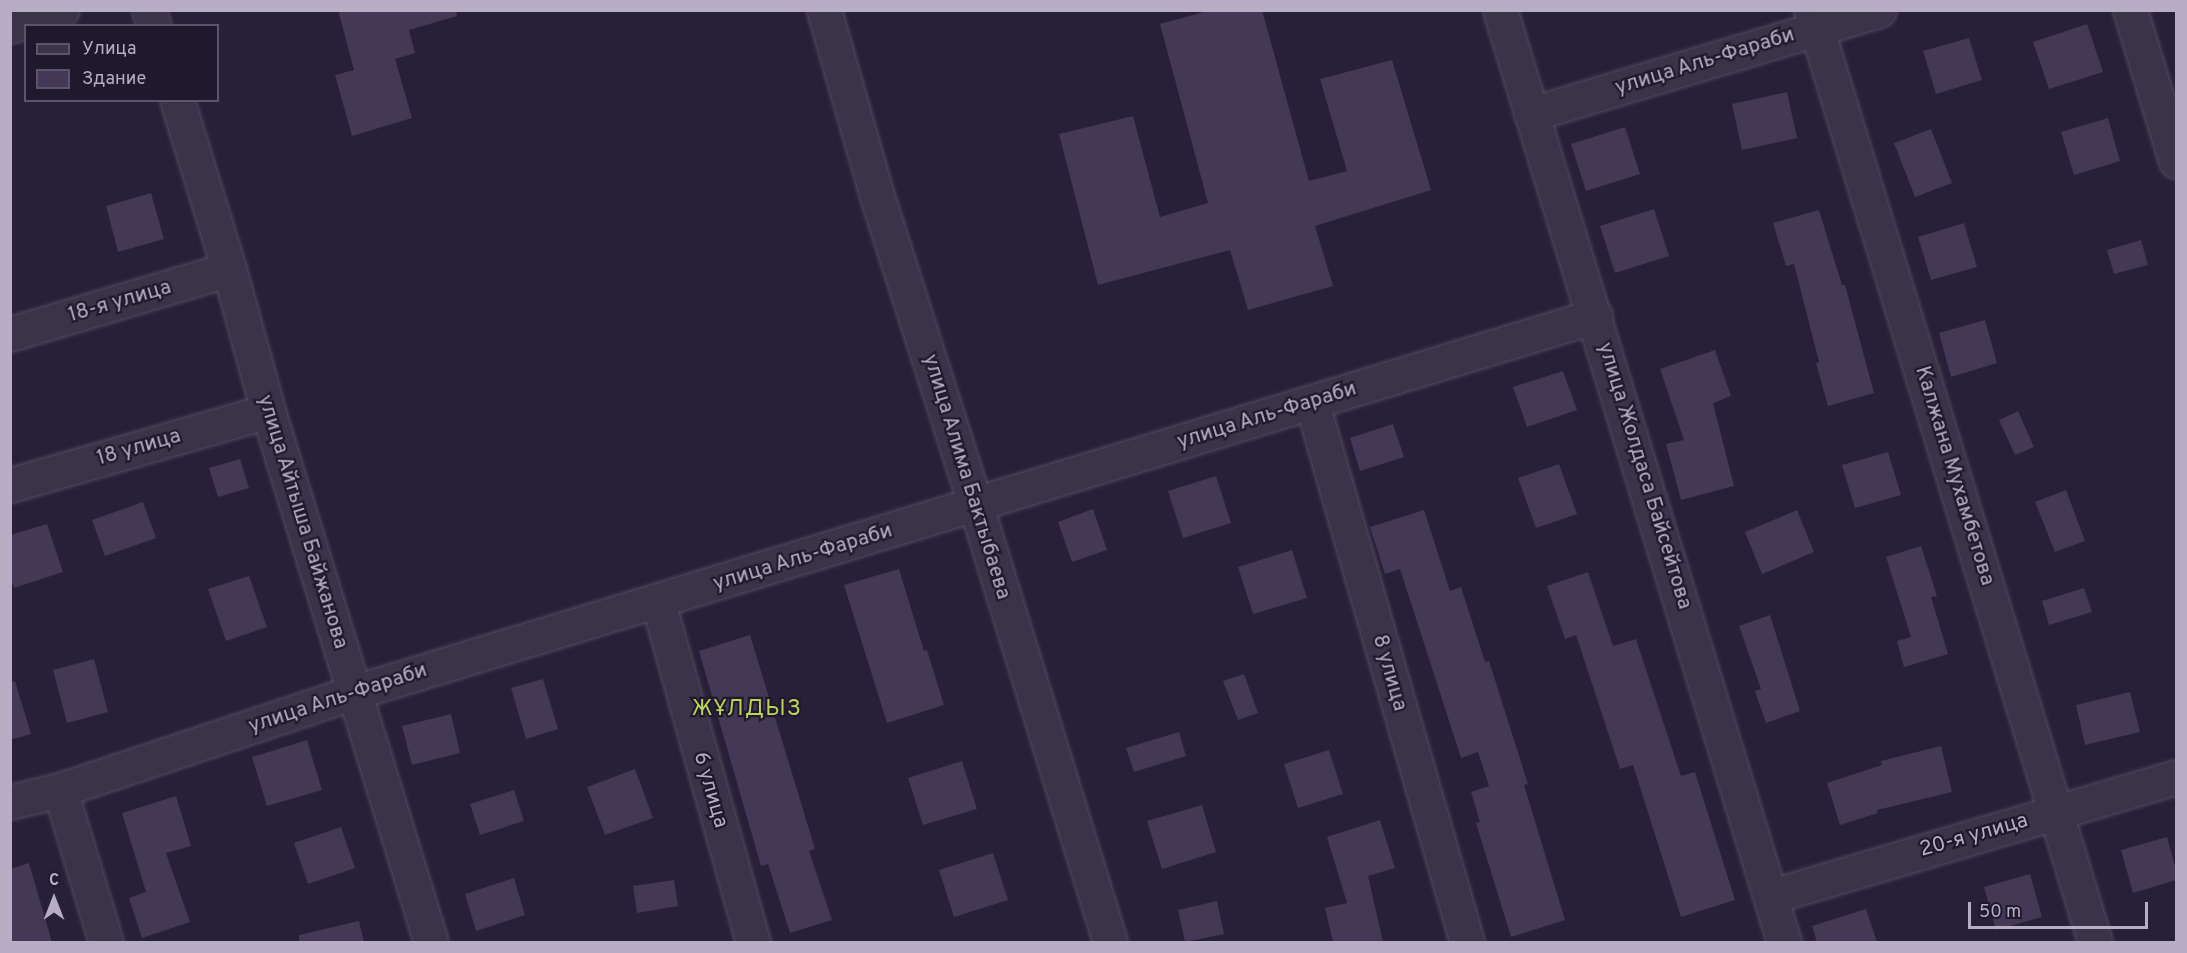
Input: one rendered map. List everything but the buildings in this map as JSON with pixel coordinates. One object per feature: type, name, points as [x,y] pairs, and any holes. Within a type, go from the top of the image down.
[{"type":"street","points":[[10,26],[62,10]]},
{"type":"street","name":"улица Алима Бактыбаева","points":[[824,10],[876,193],[976,506],[1110,942]]},
{"type":"street","name":"улица Жолдаса Байсейтова","points":[[1500,10],[1772,896],[1784,942]]},
{"type":"street","name":"улица Аль-Фараби","points":[[1531,114],[1814,20],[1879,10]]},
{"type":"street","points":[[2130,10],[2176,161]]},
{"type":"street","name":"Калжана Мухамбетова","points":[[1814,20],[2095,942]]},
{"type":"street","name":"улица Айтыша Байжанова","points":[[178,102],[229,269],[268,411],[430,942]]},
{"type":"street","name":"18-я улица","points":[[10,334],[229,269]]},
{"type":"street","name":"улица Аль-Фараби","points":[[10,802],[60,790],[355,692],[976,506],[1595,316]]},
{"type":"street","name":"8 улица","points":[[1312,403],[1467,942]]},
{"type":"street","name":"18 улица","points":[[10,485],[268,411]]},
{"type":"street","name":"6 улица","points":[[658,602],[753,942]]},
{"type":"street","name":"20-я улица","points":[[1772,896],[2176,777]]},
{"type":"street","points":[[60,790],[106,942]]},
{"type":"district","name":"ЖҰЛДЫЗ","points":[[747,710]]}]
